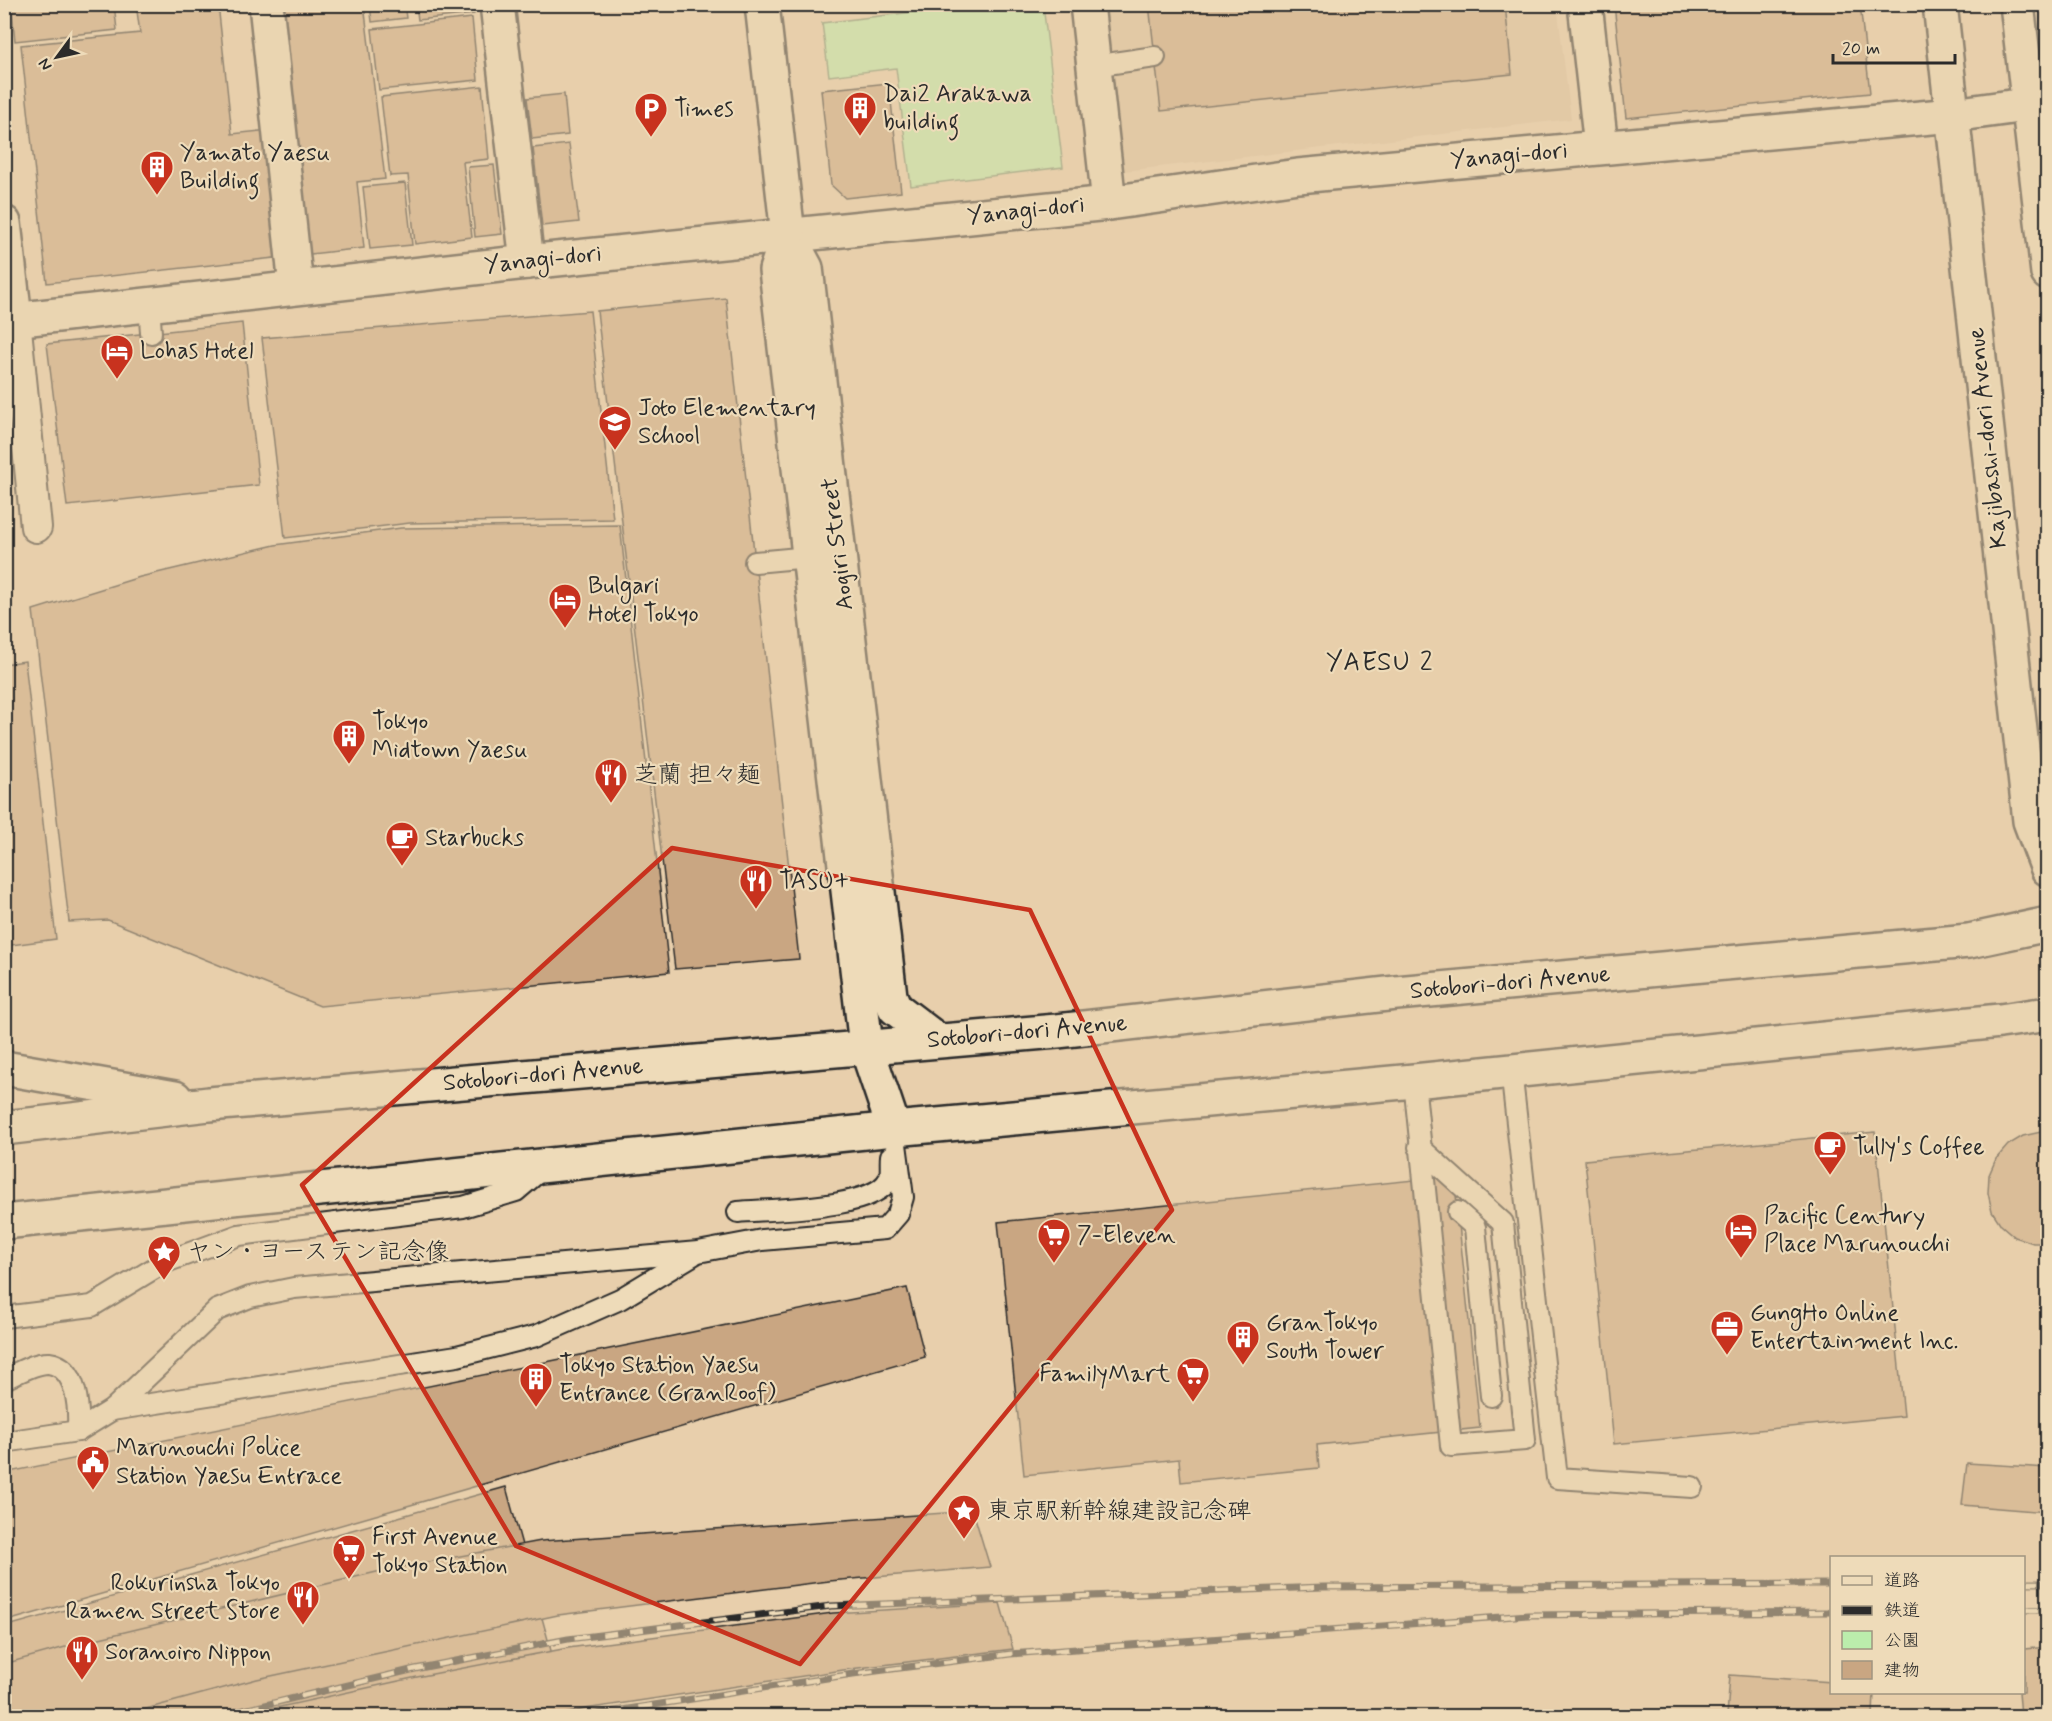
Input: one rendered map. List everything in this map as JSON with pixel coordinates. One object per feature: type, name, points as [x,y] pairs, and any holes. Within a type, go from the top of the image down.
[{"type":"street","points":[[266,4],[296,287]]},
{"type":"street","points":[[497,4],[527,261]]},
{"type":"street","points":[[762,4],[788,235]]},
{"type":"street","points":[[1087,4],[1109,203]]},
{"type":"street","points":[[1585,4],[1601,147]]},
{"type":"street","name":"Kajibashi-dori Avenue","points":[[1940,4],[2030,821],[2048,869]]},
{"type":"street","points":[[2017,4],[2037,103],[2048,273]]},
{"type":"street","name":"Yanagi-dori","points":[[10,320],[150,318],[296,287],[527,261],[1109,203],[1298,176],[1953,115],[2037,103]]},
{"type":"street","points":[[4,224],[10,320],[36,527]]},
{"type":"street","name":"Aogiri Street","points":[[788,235],[776,270],[866,1046],[894,1129]]},
{"type":"street","name":"Aogiri Street","points":[[788,235],[806,268],[890,996],[895,1008],[937,1040]]},
{"type":"street","name":"Sotobori-dori Avenue","points":[[4,1128],[209,1104],[1204,1016],[1408,992],[1969,941],[2048,924]]},
{"type":"street","points":[[4,1222],[894,1129],[1414,1081],[2000,1021],[2048,1014]]},
{"type":"street","points":[[4,1068],[209,1104]]},
{"type":"lane","points":[[1093,66],[1155,57]]},
{"type":"lane","points":[[755,562],[809,557]]},
{"type":"lane","points":[[1510,1070],[1557,1479],[1692,1487]]},
{"type":"lane","points":[[1414,1081],[1419,1147],[1451,1446],[1525,1440],[1503,1223],[1419,1147]]},
{"type":"lane","points":[[738,1212],[852,1202],[875,1193],[889,1179],[894,1129]]},
{"type":"lane","points":[[4,1442],[78,1431],[112,1410],[218,1310],[250,1297],[294,1288],[698,1252],[762,1240],[885,1229],[898,1214],[903,1197],[894,1129]]},
{"type":"lane","points":[[4,1317],[92,1306],[163,1263],[239,1235],[463,1208],[516,1191],[545,1166]]},
{"type":"lane","points":[[1458,1212],[1475,1227],[1491,1396]]},
{"type":"lane","points":[[112,1410],[457,1356],[536,1336],[620,1299],[698,1252]]},
{"type":"lane","points":[[4,1379],[48,1363],[58,1368],[74,1386],[79,1415],[78,1431]]},
{"type":"highlighted area","points":[[672,848],[1030,910],[1172,1210],[800,1664],[516,1546],[302,1185]]},
{"type":"shaded area","points":[[1105,5],[1557,5],[1571,119],[1124,171]]},
{"type":"green space","points":[[971,5],[1043,5],[1063,167],[911,186],[896,68],[829,76],[822,23]]},
{"type":"building","points":[[11,4],[114,4],[117,30],[15,41]]},
{"type":"building","name":"Yamato Yaesu Building","points":[[136,4],[218,4],[232,134],[269,130],[283,257],[47,283],[21,45],[140,33]]},
{"type":"building","points":[[274,4],[364,4],[385,179],[357,182],[364,248],[302,255]]},
{"type":"building","points":[[370,4],[404,4],[406,18],[372,22]]},
{"type":"building","points":[[416,4],[473,4],[474,14],[418,20]]},
{"type":"building","points":[[1149,4],[1505,4],[1512,74],[1161,111]]},
{"type":"building","points":[[1614,4],[1860,4],[1870,93],[1626,118]]},
{"type":"building","points":[[472,18],[478,80],[379,90],[372,29]]},
{"type":"building","name":"Dai2 Arakawa building","points":[[889,83],[901,192],[845,198],[831,185],[821,90]]},
{"type":"building","points":[[482,86],[489,159],[463,162],[472,237],[415,244],[408,175],[390,176],[381,97]]},
{"type":"building","points":[[564,94],[568,135],[532,139],[527,98]]},
{"type":"building","points":[[569,144],[579,222],[542,226],[533,148]]},
{"type":"building","points":[[494,165],[502,234],[475,237],[468,167]]},
{"type":"building","points":[[405,183],[412,245],[370,249],[363,187]]},
{"type":"building","points":[[726,298],[799,959],[675,969],[597,311]]},
{"type":"building","points":[[590,311],[613,519],[410,523],[285,538],[262,338]]},
{"type":"building","points":[[242,323],[259,485],[67,506],[47,344]]},
{"type":"building","name":"Tokyo Midtown Yaesu","points":[[620,525],[669,972],[320,1006],[108,920],[69,922],[33,610],[140,577],[275,545],[401,528]]},
{"type":"building","points":[[25,661],[56,939],[4,946],[4,664]]},
{"type":"building","name":"Pacific Century Place Marunouchi","points":[[1875,1132],[1904,1416],[1614,1444],[1585,1160]]},
{"type":"building","points":[[2041,1132],[2048,1133],[2048,1243],[2033,1243],[2015,1237],[2001,1225],[1992,1211],[1988,1193],[1989,1175],[1996,1159],[2008,1145],[2023,1136]]},
{"type":"building","name":"GranTokyo South Tower","points":[[1454,1176],[1480,1428],[1317,1445],[1319,1468],[1181,1482],[1179,1459],[1024,1475],[998,1222]]},
{"type":"building","name":"Tokyo Station Yaesu Entrance (GranRoof)","points":[[907,1288],[925,1357],[4,1622],[4,1473]]},
{"type":"building","points":[[1967,1463],[2048,1468],[2048,1512],[1962,1505]]},
{"type":"building","name":"First Avenue Tokyo Station","points":[[506,1487],[569,1716],[4,1716],[4,1627]]},
{"type":"building","points":[[973,1511],[990,1567],[829,1581],[558,1615],[257,1679],[120,1716],[4,1716],[4,1664],[87,1641],[385,1570],[541,1541]]},
{"type":"building","points":[[1000,1603],[1013,1649],[850,1669],[585,1709],[556,1716],[239,1716],[417,1677],[568,1648],[833,1613]]},
{"type":"building","points":[[2048,1647],[2048,1716],[2021,1716],[2019,1694],[2025,1694],[2025,1649]]},
{"type":"building","points":[[1730,1675],[1830,1682],[1830,1694],[1874,1694],[1873,1716],[1727,1716]]},
{"type":"railway","points":[[2025,1583],[2048,1583]]},
{"type":"railway","points":[[219,1716],[415,1669],[568,1639],[831,1606],[1323,1587],[1830,1584]]},
{"type":"railway","points":[[2025,1610],[2048,1610]]},
{"type":"railway","points":[[583,1716],[853,1674],[1010,1654],[1528,1615],[1830,1612]]},
{"type":"place","name":"Dai2 Arakawa building","points":[[860,137]]},
{"type":"place","name":"Times","points":[[651,138]]},
{"type":"place","name":"Yamato Yaesu Building","points":[[157,196]]},
{"type":"place","name":"Lohas Hotel","points":[[117,380]]},
{"type":"place","name":"Joto Elementary School","points":[[615,451]]},
{"type":"place","name":"Bulgari Hotel Tokyo","points":[[565,629]]},
{"type":"place","name":"Tokyo Midtown Yaesu","points":[[349,765]]},
{"type":"place","name":"芝蘭 担々麺","points":[[611,804]]},
{"type":"place","name":"Starbucks","points":[[402,867]]},
{"type":"place","name":"TASU+","points":[[756,910]]},
{"type":"place","name":"Tully's Coffee","points":[[1830,1176]]},
{"type":"place","name":"Pacific Century Place Marunouchi","points":[[1741,1259]]},
{"type":"place","name":"7-Eleven","points":[[1054,1264]]},
{"type":"place","name":"ヤン・ヨーステン記念像","points":[[164,1281]]},
{"type":"place","name":"GungHo Online Entertainment Inc.","points":[[1727,1356]]},
{"type":"place","name":"GranTokyo South Tower","points":[[1243,1366]]},
{"type":"place","name":"FamilyMart","points":[[1193,1403]]},
{"type":"place","name":"Tokyo Station Yaesu Entrance (GranRoof)","points":[[536,1408]]},
{"type":"place","name":"Marunouchi Police Station Yaesu Entrace","points":[[93,1491]]},
{"type":"place","name":"東京駅新幹線建設記念碑","points":[[964,1540]]},
{"type":"place","name":"First Avenue Tokyo Station","points":[[349,1580]]},
{"type":"place","name":"Rokurinsha Tokyo Ramen Street Store","points":[[303,1626]]},
{"type":"place","name":"Soranoiro Nippon","points":[[82,1681]]},
{"type":"district","name":"YAESU 2","points":[[1380,663]]}]
